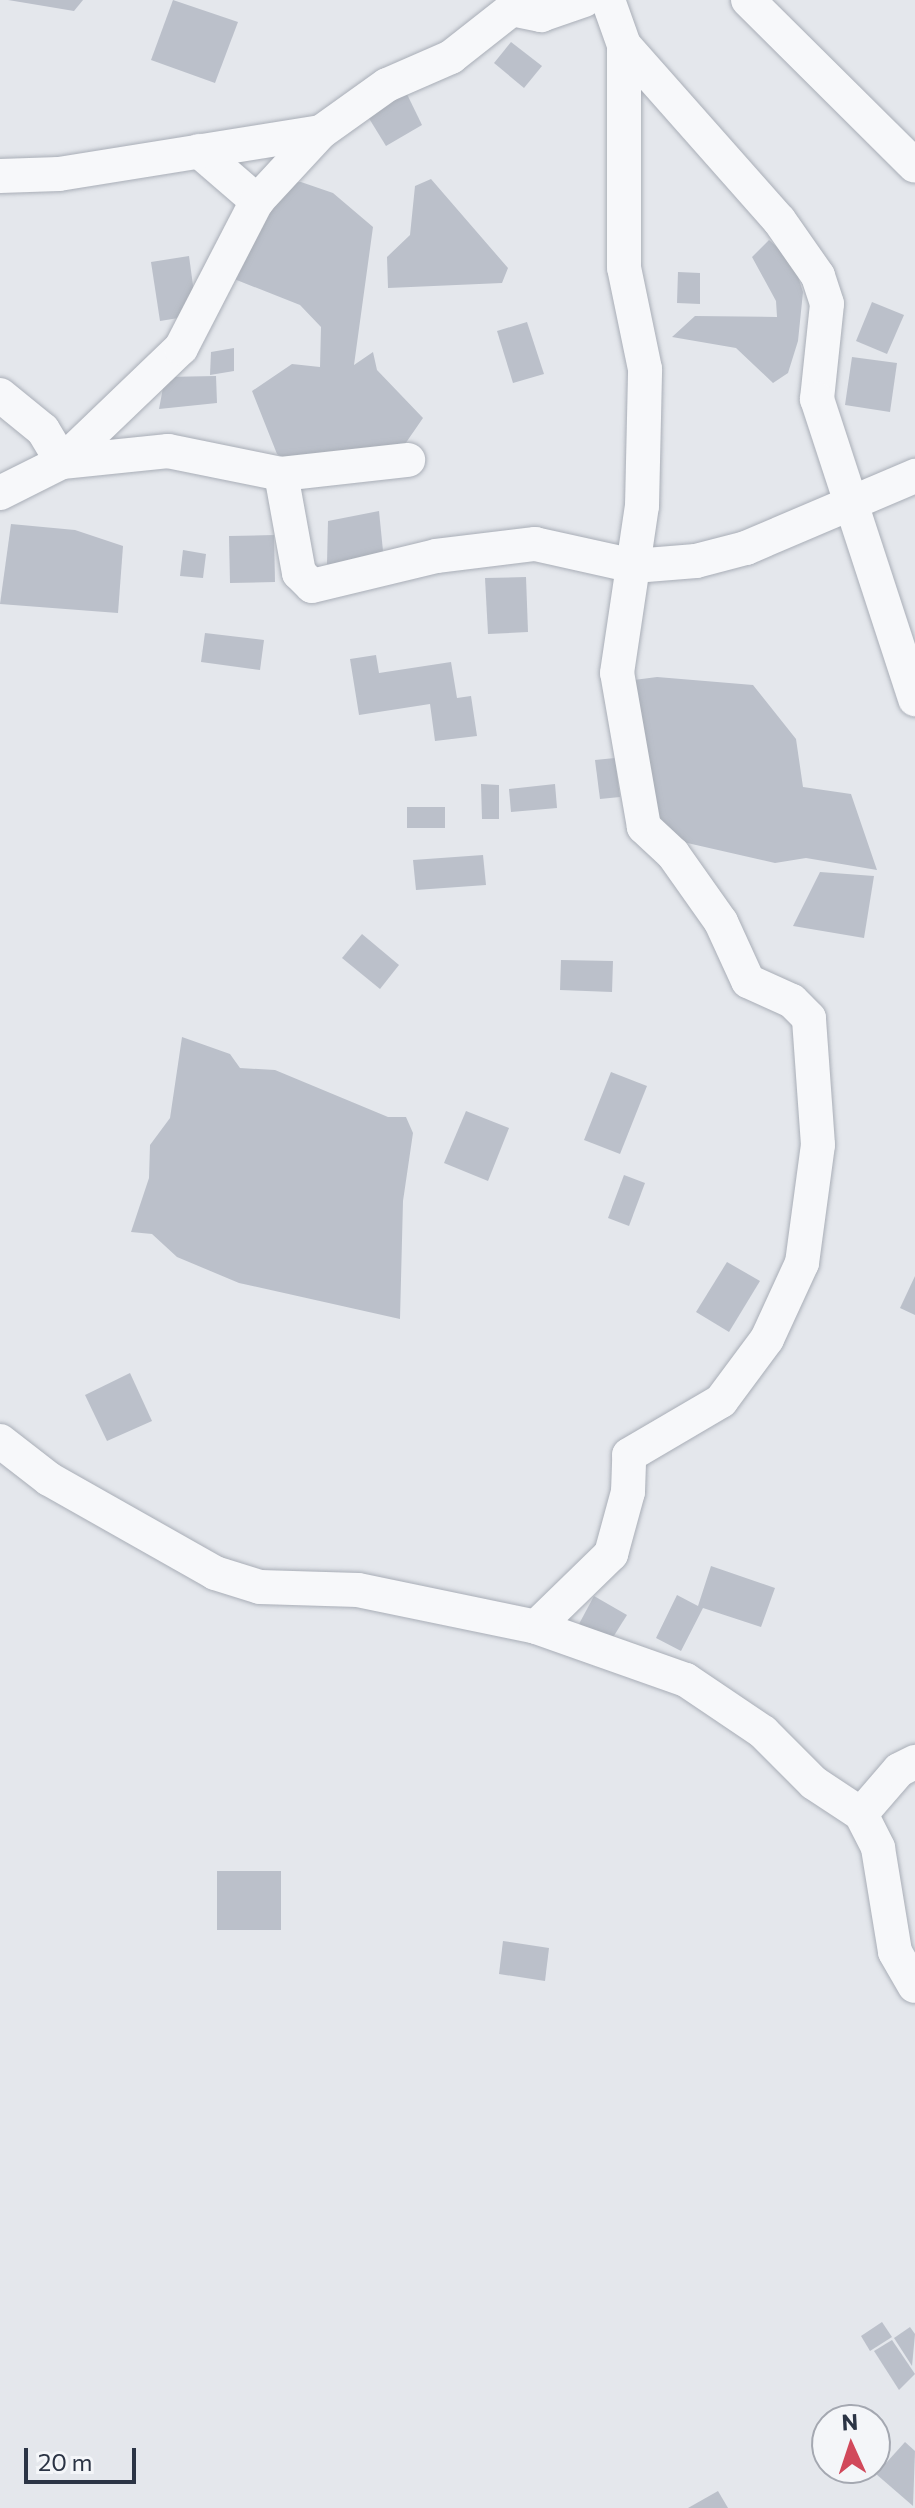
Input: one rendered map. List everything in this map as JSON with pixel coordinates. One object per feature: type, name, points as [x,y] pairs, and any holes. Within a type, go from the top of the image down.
[{"type":"street","points":[[0,493],[62,462],[181,348],[257,201],[321,132],[387,85],[451,57],[512,5],[541,15],[584,0]]},
{"type":"street","points":[[536,1627],[611,1554],[628,1492],[629,1455],[721,1401],[767,1339],[802,1263],[818,1145],[809,1018],[792,1001],[748,981],[721,922],[673,854],[644,827],[617,673],[634,566],[645,369],[624,268],[624,45],[608,0]]},
{"type":"street","points":[[748,0],[915,166]]},
{"type":"street","points":[[624,45],[779,220],[818,276],[827,304],[817,399],[854,500],[915,699]]},
{"type":"street","points":[[0,176],[59,174],[321,132]]},
{"type":"street","points":[[199,151],[257,201]]},
{"type":"street","points":[[0,395],[43,430],[62,462]]},
{"type":"street","points":[[62,462],[168,451],[281,474],[408,460]]},
{"type":"street","points":[[281,474],[299,573],[312,586],[436,556],[535,544],[634,566],[746,548],[915,476]]},
{"type":"street","points":[[0,1441],[49,1479],[215,1573],[260,1587],[358,1590],[536,1627],[686,1680],[763,1732],[814,1783],[861,1814],[878,1848],[895,1952],[915,1986]]},
{"type":"street","points":[[861,1814],[899,1770],[915,1762]]},
{"type":"building","points":[[8,0],[83,0],[74,11]]},
{"type":"building","points":[[173,0],[238,22],[215,83],[151,60]]},
{"type":"building","points":[[511,42],[542,66],[524,88],[494,63]]},
{"type":"building","points":[[404,88],[422,125],[386,146],[362,107]]},
{"type":"building","points":[[431,179],[508,268],[502,283],[388,288],[387,257],[410,235],[415,186]]},
{"type":"building","points":[[301,182],[333,193],[373,227],[354,365],[373,352],[377,370],[423,418],[403,447],[292,463],[277,454],[252,391],[292,364],[320,367],[321,327],[300,305],[224,275],[283,183]]},
{"type":"building","points":[[769,240],[793,261],[803,292],[798,341],[788,373],[773,383],[736,348],[672,337],[695,316],[777,317],[776,301],[752,257]]},
{"type":"building","points":[[189,256],[197,315],[160,321],[151,262]]},
{"type":"building","points":[[678,272],[700,273],[700,304],[677,303]]},
{"type":"building","points":[[872,302],[904,315],[887,354],[856,341]]},
{"type":"building","points":[[527,322],[544,374],[513,383],[497,331]]},
{"type":"building","points":[[234,348],[234,371],[210,375],[211,352]]},
{"type":"building","points":[[852,357],[897,363],[890,412],[845,405]]},
{"type":"building","points":[[216,376],[217,403],[159,409],[165,377]]},
{"type":"building","points":[[379,511],[384,561],[336,574],[327,564],[328,521]]},
{"type":"building","points":[[11,524],[75,530],[123,546],[118,613],[0,604]]},
{"type":"building","points":[[274,535],[275,582],[230,583],[229,536]]},
{"type":"building","points":[[183,550],[206,554],[203,578],[180,576]]},
{"type":"building","points":[[526,577],[528,632],[488,634],[485,578]]},
{"type":"building","points":[[205,633],[264,640],[260,670],[201,662]]},
{"type":"building","points":[[376,655],[379,673],[451,662],[457,698],[471,696],[477,736],[435,741],[430,704],[359,715],[350,659]]},
{"type":"building","points":[[657,677],[753,685],[796,739],[803,787],[851,794],[877,870],[806,858],[775,863],[661,837],[634,680]]},
{"type":"building","points":[[615,758],[620,797],[600,799],[595,760]]},
{"type":"building","points":[[481,784],[499,785],[499,819],[482,819]]},
{"type":"building","points":[[555,784],[557,808],[511,812],[509,789]]},
{"type":"building","points":[[407,807],[445,807],[445,828],[407,828]]},
{"type":"building","points":[[483,855],[486,885],[416,890],[413,860]]},
{"type":"building","points":[[820,872],[874,876],[864,938],[793,926]]},
{"type":"building","points":[[362,934],[399,965],[380,989],[342,958]]},
{"type":"building","points":[[561,960],[613,961],[612,992],[560,990]]},
{"type":"building","points":[[182,1037],[230,1054],[240,1068],[275,1070],[388,1117],[406,1117],[413,1133],[403,1201],[400,1319],[239,1283],[177,1257],[152,1234],[131,1232],[149,1178],[150,1145],[170,1118]]},
{"type":"building","points":[[611,1072],[647,1086],[620,1154],[584,1140]]},
{"type":"building","points":[[466,1111],[509,1128],[488,1181],[444,1163]]},
{"type":"building","points":[[624,1175],[645,1183],[629,1226],[608,1218]]},
{"type":"building","points":[[727,1262],[760,1281],[729,1332],[696,1312]]},
{"type":"building","points":[[915,1276],[915,1315],[900,1308]]},
{"type":"building","points":[[130,1373],[152,1421],[107,1441],[85,1395]]},
{"type":"building","points":[[711,1566],[775,1588],[761,1627],[703,1608],[681,1651],[656,1638],[677,1595],[698,1606]]},
{"type":"building","points":[[594,1596],[627,1615],[610,1642],[579,1624]]},
{"type":"building","points":[[217,1871],[281,1871],[281,1930],[217,1930]]},
{"type":"building","points":[[503,1941],[549,1948],[545,1981],[499,1974]]},
{"type":"building","points":[[882,2322],[892,2337],[870,2351],[861,2336]]},
{"type":"building","points":[[910,2327],[915,2334],[912,2366],[894,2338]]},
{"type":"building","points":[[892,2340],[915,2374],[899,2390],[874,2351]]},
{"type":"building","points":[[905,2442],[915,2451],[913,2506],[888,2484],[891,2484],[891,2457]]},
{"type":"building","points":[[718,2491],[728,2508],[688,2508]]}]
